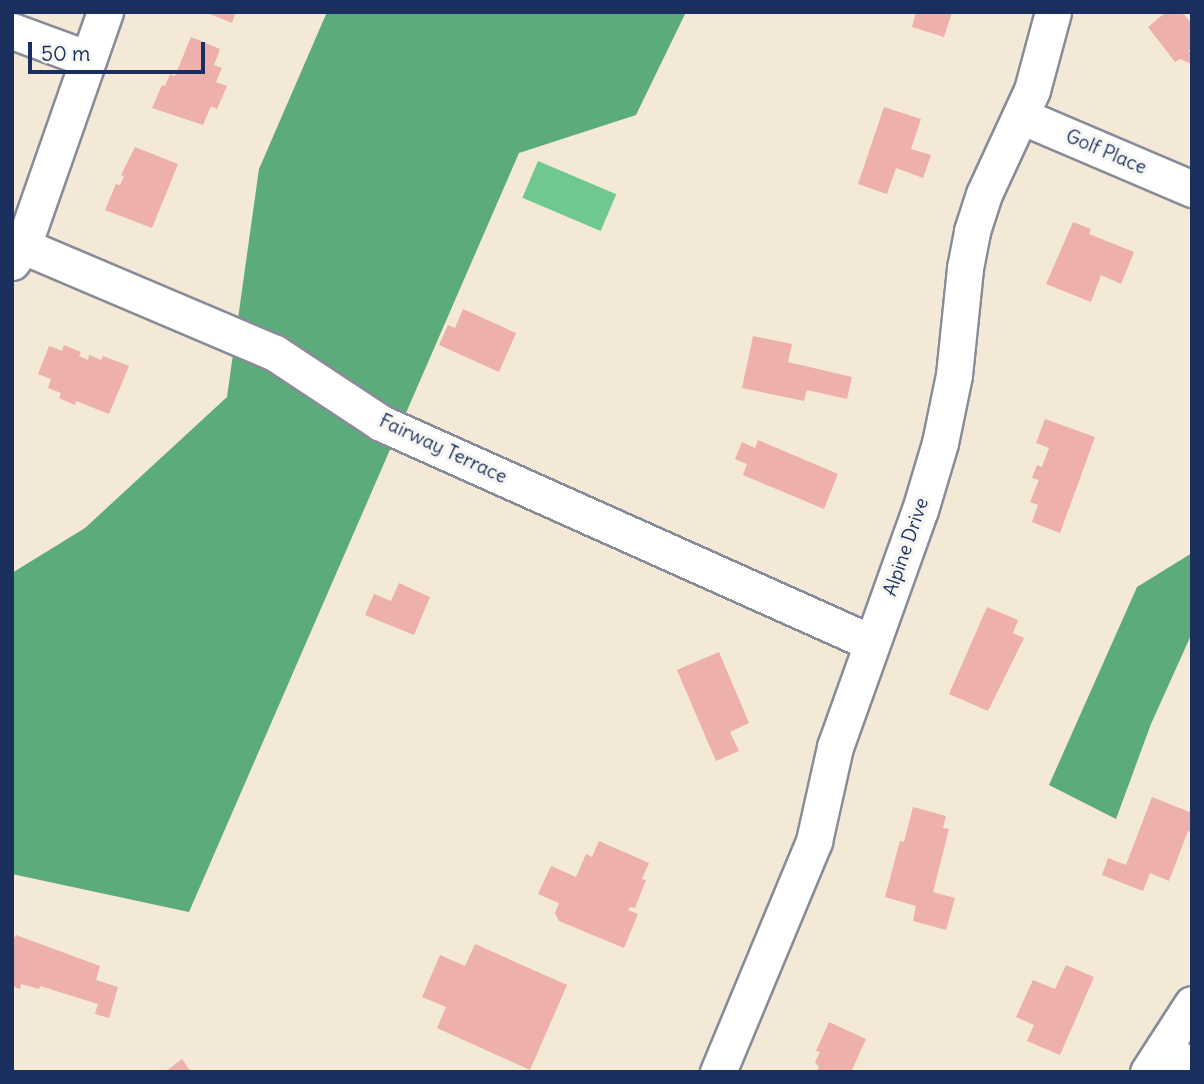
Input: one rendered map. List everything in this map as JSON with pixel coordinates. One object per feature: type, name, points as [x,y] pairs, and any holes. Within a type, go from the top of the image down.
[{"type":"street","points":[[18,254],[105,12]]},
{"type":"street","name":"Alpine Drive","points":[[718,1072],[814,841],[835,747],[870,642],[920,510],[940,443],[954,375],[965,268],[972,231],[984,194],[1032,90],[1052,12]]},
{"type":"street","points":[[12,31],[88,60]]},
{"type":"street","name":"Golf Place","points":[[1021,116],[1192,189]]},
{"type":"street","name":"Fairway Terrace","points":[[18,254],[275,354],[381,423],[870,642]]},
{"type":"street","points":[[1192,1004],[1156,1060],[1192,1068]]},
{"type":"green space","points":[[327,12],[686,12],[636,115],[519,153],[189,912],[12,874],[12,573],[85,528],[227,397],[259,169]]},
{"type":"green space","points":[[538,161],[616,194],[601,231],[522,198]]},
{"type":"green space","points":[[1192,553],[1192,633],[1151,724],[1116,819],[1049,785],[1137,587]]},
{"type":"building","points":[[205,12],[236,12],[232,23]]},
{"type":"building","points":[[916,12],[952,12],[944,37],[912,27]]},
{"type":"building","points":[[1166,12],[1182,12],[1192,24],[1192,48],[1188,51],[1192,53],[1192,64],[1180,59],[1175,62],[1148,27]]},
{"type":"building","points":[[191,37],[220,49],[214,65],[222,68],[216,82],[227,86],[217,109],[211,106],[203,125],[152,108],[162,85],[165,86],[170,74],[175,76]]},
{"type":"building","points":[[884,107],[921,119],[911,149],[931,155],[923,178],[896,168],[887,194],[858,184]]},
{"type":"building","points":[[135,147],[178,164],[152,228],[105,210],[116,184],[120,185],[124,176],[121,175]]},
{"type":"building","points":[[1073,222],[1091,229],[1089,234],[1134,252],[1121,284],[1101,275],[1091,302],[1046,284]]},
{"type":"building","points":[[463,309],[516,333],[499,372],[439,345],[448,325],[455,328]]},
{"type":"building","points":[[753,336],[792,344],[788,362],[852,377],[847,399],[807,390],[804,401],[742,388]]},
{"type":"building","points":[[64,345],[81,352],[79,356],[88,360],[89,355],[101,360],[103,356],[129,366],[109,414],[76,401],[75,405],[59,398],[61,393],[48,388],[51,379],[38,374],[49,346],[62,351]]},
{"type":"building","points":[[1045,419],[1095,437],[1060,533],[1032,522],[1038,505],[1030,502],[1039,480],[1032,478],[1037,465],[1042,467],[1049,448],[1036,443]]},
{"type":"building","points":[[758,440],[838,474],[824,509],[743,475],[747,464],[735,459],[742,442],[755,448]]},
{"type":"building","points":[[399,583],[430,597],[414,635],[365,615],[374,594],[391,601]]},
{"type":"building","points":[[987,607],[1018,620],[1013,633],[1024,638],[988,711],[949,694]]},
{"type":"building","points":[[719,652],[749,723],[730,732],[739,751],[716,761],[677,670]]},
{"type":"building","points":[[1152,797],[1192,813],[1192,833],[1188,831],[1169,881],[1150,873],[1143,891],[1102,875],[1108,858],[1126,865]]},
{"type":"building","points":[[913,807],[946,816],[943,828],[949,829],[933,892],[955,898],[946,930],[913,921],[916,906],[885,897],[900,841],[904,842]]},
{"type":"building","points":[[599,841],[649,863],[642,879],[646,880],[635,908],[630,907],[628,910],[638,914],[624,948],[559,921],[555,913],[559,903],[538,894],[551,866],[576,877],[586,854],[592,857]]},
{"type":"building","points":[[16,935],[100,966],[96,980],[118,987],[109,1018],[95,1014],[98,1004],[40,986],[39,989],[21,984],[20,989],[12,986],[12,943]]},
{"type":"building","points":[[475,944],[567,985],[530,1070],[437,1028],[446,1007],[422,997],[440,955],[465,966]]},
{"type":"building","points":[[1066,965],[1094,977],[1060,1055],[1027,1041],[1034,1025],[1016,1017],[1033,980],[1055,989]]},
{"type":"building","points":[[829,1022],[866,1039],[851,1072],[817,1072],[819,1067],[815,1062],[820,1052],[816,1051]]},
{"type":"building","points":[[182,1059],[191,1072],[165,1072]]}]
